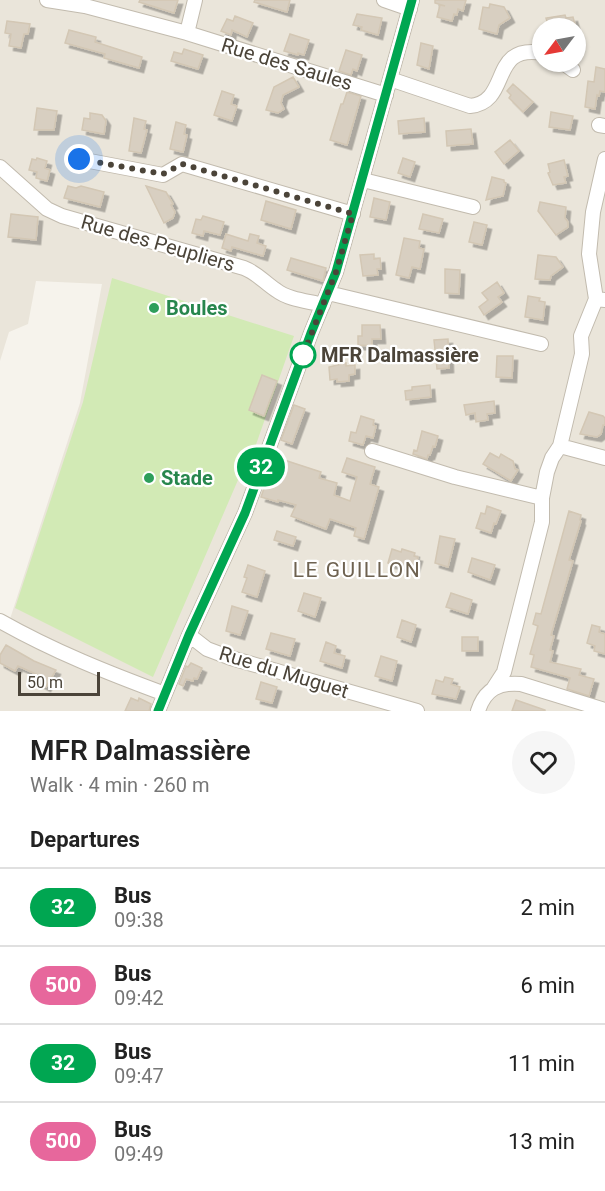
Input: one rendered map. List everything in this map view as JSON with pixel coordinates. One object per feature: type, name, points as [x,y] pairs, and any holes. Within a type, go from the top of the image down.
[{"type":"street","name":"Rue des Saules","points":[[47,0],[85,6],[187,33],[386,95]]},
{"type":"street","points":[[187,33],[195,0]]},
{"type":"street","points":[[158,711],[189,635],[245,513],[311,333],[326,299],[363,180],[411,4],[384,0]]},
{"type":"street","points":[[390,80],[470,106],[479,105],[487,102],[493,94],[502,70],[509,61],[519,53],[532,51]]},
{"type":"street","points":[[79,159],[163,174],[182,164],[353,214]]},
{"type":"street","points":[[493,689],[504,672],[543,522],[542,498],[552,458],[560,446],[582,354],[580,336],[600,299],[589,254],[592,212],[605,159]]},
{"type":"street","name":"Rue des Peupliers","points":[[0,167],[47,209],[62,216],[244,268],[255,272],[288,297],[326,299],[541,344]]},
{"type":"street","points":[[363,180],[473,207]]},
{"type":"street","points":[[560,446],[605,458]]},
{"type":"street","points":[[372,451],[455,477],[542,498]]},
{"type":"street","points":[[0,621],[31,639],[88,666],[165,694]]},
{"type":"street","name":"Rue du Muguet","points":[[189,635],[207,649],[231,658],[417,711]]},
{"type":"street","points":[[478,711],[486,695],[506,683],[521,684],[605,710]]},
{"type":"shaded area","points":[[0,0],[605,0],[605,711],[0,711],[0,614],[10,619],[80,403],[102,284],[36,281],[28,324],[9,332],[0,361]]},
{"type":"green space","name":"Stade","points":[[112,278],[294,336],[245,476],[238,480],[153,677],[15,608],[83,402]]},
{"type":"building","points":[[140,0],[178,0],[174,13],[139,2]]},
{"type":"building","points":[[255,0],[290,0],[287,12],[254,2]]},
{"type":"building","points":[[435,0],[466,0],[463,11],[458,9],[452,21],[437,17],[440,5],[445,6],[435,3]]},
{"type":"building","points":[[490,4],[504,7],[510,18],[499,25],[497,34],[479,29],[483,7],[489,8]]},
{"type":"building","points":[[357,14],[382,18],[378,35],[353,25]]},
{"type":"building","points":[[565,15],[566,18],[546,18]]},
{"type":"building","points":[[235,16],[253,23],[247,37],[232,30],[231,35],[221,31],[227,19],[233,21]]},
{"type":"building","points":[[7,21],[30,24],[28,34],[24,34],[21,48],[9,46],[11,34],[5,33]]},
{"type":"building","points":[[69,30],[96,37],[95,42],[142,57],[139,68],[104,58],[105,54],[65,43]]},
{"type":"building","points":[[290,34],[309,40],[304,55],[284,51]]},
{"type":"building","points":[[421,43],[433,46],[429,69],[417,65]]},
{"type":"building","points":[[184,49],[203,55],[198,69],[171,61],[174,52],[182,54]]},
{"type":"building","points":[[346,50],[362,55],[357,71],[353,69],[351,75],[339,71]]},
{"type":"building","points":[[596,67],[605,69],[605,92],[600,91],[599,96],[597,95],[595,109],[585,107],[588,81],[594,82]]},
{"type":"building","points":[[293,77],[299,87],[283,95],[281,103],[284,109],[278,113],[266,110],[274,87]]},
{"type":"building","points":[[513,84],[533,102],[523,112],[509,98],[511,95],[507,91]]},
{"type":"building","points":[[222,91],[234,95],[231,104],[237,106],[232,121],[214,115]]},
{"type":"building","points":[[347,92],[361,96],[347,145],[330,140]]},
{"type":"building","points":[[37,108],[57,111],[54,130],[34,130]]},
{"type":"building","points":[[551,112],[573,116],[570,130],[549,127]]},
{"type":"building","points":[[90,113],[102,115],[106,121],[104,134],[82,130],[84,118],[90,119]]},
{"type":"building","points":[[134,118],[146,121],[144,129],[147,130],[141,153],[129,151]]},
{"type":"building","points":[[424,118],[425,132],[399,134],[398,121]]},
{"type":"building","points":[[176,122],[186,125],[184,134],[187,135],[183,152],[170,149]]},
{"type":"building","points":[[471,129],[473,144],[447,146],[446,131]]},
{"type":"building","points":[[510,140],[519,151],[504,164],[495,152]]},
{"type":"building","points":[[403,158],[415,162],[410,177],[398,173]]},
{"type":"building","points":[[32,159],[47,161],[45,168],[50,170],[47,181],[36,178],[37,172],[29,170]]},
{"type":"building","points":[[564,160],[568,176],[564,177],[566,183],[553,185],[548,173],[550,172],[548,164]]},
{"type":"building","points":[[492,177],[504,180],[506,183],[503,196],[486,200]]},
{"type":"building","points":[[68,186],[76,188],[81,186],[104,192],[100,207],[64,198]]},
{"type":"building","points":[[146,186],[166,192],[173,204],[171,205],[175,212],[173,218],[164,223]]},
{"type":"building","points":[[374,198],[390,202],[386,220],[370,217]]},
{"type":"building","points":[[266,201],[296,210],[291,229],[261,220]]},
{"type":"building","points":[[540,202],[566,207],[565,218],[568,227],[556,235],[538,211]]},
{"type":"building","points":[[11,214],[38,217],[36,240],[8,237]]},
{"type":"building","points":[[423,214],[443,219],[439,233],[419,229]]},
{"type":"building","points":[[203,216],[224,222],[220,235],[204,231],[203,236],[192,233],[196,219],[201,220]]},
{"type":"building","points":[[474,222],[487,225],[482,245],[469,242]]},
{"type":"building","points":[[226,234],[248,241],[250,234],[259,236],[257,243],[266,246],[263,256],[232,247],[231,251],[222,248]]},
{"type":"building","points":[[404,238],[420,241],[419,248],[424,249],[420,269],[412,267],[409,278],[396,275]]},
{"type":"building","points":[[374,254],[374,259],[380,258],[381,269],[377,269],[378,275],[363,276],[360,255]]},
{"type":"building","points":[[538,255],[556,257],[563,267],[551,276],[550,280],[535,279]]},
{"type":"building","points":[[291,258],[326,268],[323,281],[287,270]]},
{"type":"building","points":[[445,269],[460,270],[459,294],[445,293]]},
{"type":"building","points":[[497,282],[504,293],[498,297],[502,302],[484,315],[479,307],[488,300],[482,293]]},
{"type":"building","points":[[528,296],[540,298],[539,301],[545,302],[543,320],[525,317]]},
{"type":"building","points":[[362,325],[380,325],[381,339],[372,339],[372,346],[358,345],[358,336],[362,336]]},
{"type":"building","points":[[448,339],[449,368],[437,369],[434,340]]},
{"type":"building","points":[[497,356],[513,356],[512,378],[496,377]]},
{"type":"building","points":[[346,363],[346,366],[355,365],[355,374],[349,375],[349,381],[330,380],[329,367]]},
{"type":"building","points":[[262,375],[277,381],[264,416],[249,410]]},
{"type":"building","points":[[430,385],[431,397],[406,400],[405,391],[412,390],[412,387]]},
{"type":"building","points":[[494,401],[495,413],[487,414],[488,420],[476,422],[475,413],[466,415],[464,405]]},
{"type":"building","points":[[294,405],[305,409],[292,444],[281,440]]},
{"type":"building","points":[[589,412],[605,418],[605,425],[597,437],[580,434]]},
{"type":"building","points":[[361,416],[374,420],[373,425],[376,426],[373,438],[366,436],[363,445],[349,441],[351,432],[356,433]]},
{"type":"building","points":[[422,431],[438,436],[435,447],[433,446],[427,459],[413,454],[414,450],[417,451]]},
{"type":"building","points":[[490,453],[499,458],[501,454],[513,461],[515,469],[518,470],[511,481],[483,464]]},
{"type":"building","points":[[275,457],[321,472],[319,478],[337,483],[334,495],[350,501],[357,477],[342,472],[347,458],[375,467],[370,484],[379,487],[364,539],[354,536],[356,528],[330,519],[326,529],[291,516],[296,505],[261,497]]},
{"type":"building","points":[[487,506],[501,511],[491,533],[476,528],[481,513],[485,514]]},
{"type":"building","points":[[569,511],[581,515],[581,521],[569,560],[573,561],[551,635],[554,636],[550,650],[553,651],[550,662],[581,669],[579,675],[594,679],[589,696],[567,689],[570,678],[531,667],[534,655],[530,654],[538,626],[533,624],[536,613],[541,614]]},
{"type":"building","points":[[277,531],[296,537],[293,546],[274,540]]},
{"type":"building","points":[[440,536],[455,539],[448,567],[435,563]]},
{"type":"building","points":[[392,549],[415,553],[414,556],[418,557],[414,570],[388,563]]},
{"type":"building","points":[[472,558],[495,565],[490,580],[468,572]]},
{"type":"building","points":[[248,565],[265,571],[257,597],[242,592],[247,578],[244,577]]},
{"type":"building","points":[[304,593],[321,598],[315,617],[298,611]]},
{"type":"building","points":[[451,593],[472,600],[468,614],[446,607]]},
{"type":"building","points":[[232,606],[248,611],[240,635],[226,631]]},
{"type":"building","points":[[402,620],[416,625],[411,642],[397,637]]},
{"type":"building","points":[[592,625],[600,627],[599,632],[605,634],[605,654],[594,651],[595,646],[587,643]]},
{"type":"building","points":[[271,633],[295,639],[290,656],[266,649]]},
{"type":"building","points":[[462,637],[478,637],[478,651],[462,651]]},
{"type":"building","points":[[326,642],[336,646],[334,653],[345,656],[342,668],[320,661]]},
{"type":"building","points":[[6,645],[56,670],[46,687],[33,680],[36,674],[18,666],[15,671],[0,663],[0,655]]},
{"type":"building","points":[[381,656],[397,661],[392,681],[375,676]]},
{"type":"building","points":[[191,663],[202,668],[197,679],[194,678],[193,681],[186,679],[183,686],[179,684],[186,666],[188,667]]},
{"type":"building","points":[[445,677],[453,679],[451,684],[460,687],[456,699],[432,694],[436,680],[443,682]]},
{"type":"building","points":[[261,682],[277,687],[272,703],[256,699]]},
{"type":"building","points":[[131,698],[138,701],[139,698],[151,704],[149,711],[125,711]]},
{"type":"building","points":[[516,700],[545,710],[545,711],[512,711]]},
{"type":"bus line","name":"32","points":[[158,711],[189,635],[245,513],[311,333],[336,272],[412,0]]},
{"type":"place","name":"Boules","points":[[154,308]]},
{"type":"place","name":"MFR Dalmassière","points":[[303,355]]},
{"type":"place","name":"Stade","points":[[149,478]]},
{"type":"district","name":"LE GUILLON","points":[[357,570]]},
{"type":"route","points":[[79,159],[163,174],[182,164],[353,214],[336,272],[303,355]]}]
